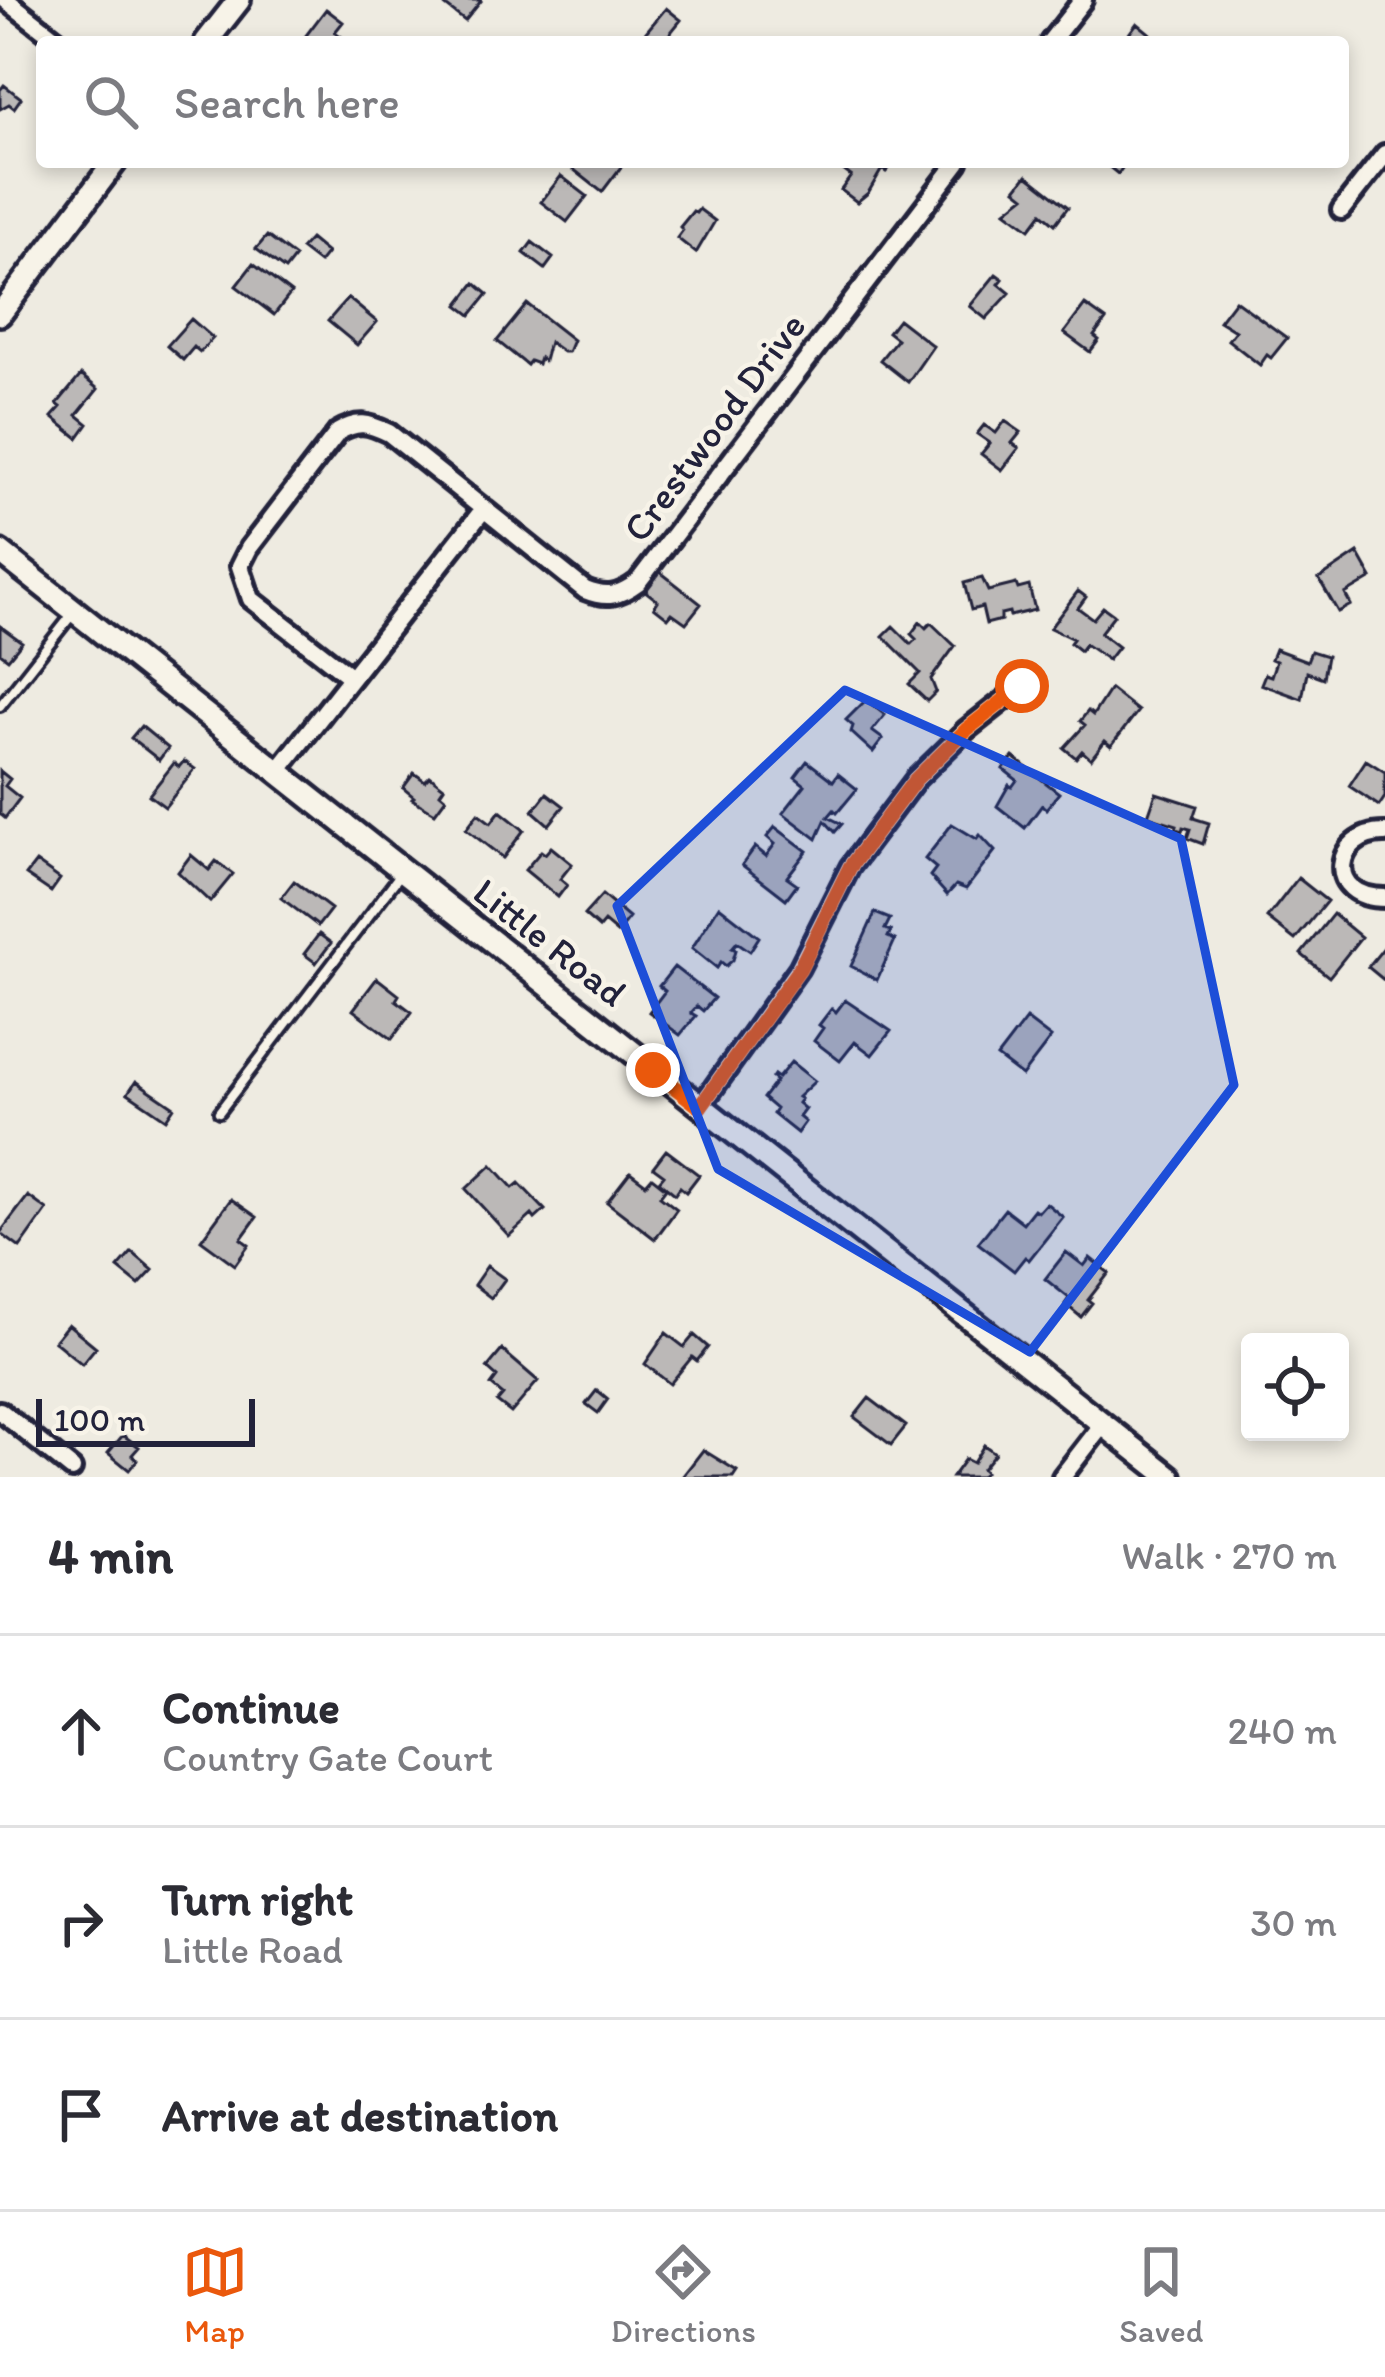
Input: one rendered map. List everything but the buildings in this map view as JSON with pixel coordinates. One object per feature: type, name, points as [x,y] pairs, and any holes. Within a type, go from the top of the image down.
[{"type":"street","points":[[6,0],[52,36]]},
{"type":"street","points":[[211,36],[238,0]]},
{"type":"street","points":[[1055,36],[1083,0]]},
{"type":"street","points":[[1341,210],[1385,154]]},
{"type":"street","points":[[0,314],[110,168]]},
{"type":"street","name":"Crestwood Drive","points":[[483,509],[585,590],[602,597],[622,594],[638,582],[953,168]]},
{"type":"street","points":[[278,771],[483,509],[389,433],[354,422],[338,432],[310,467],[240,566],[250,599],[351,677]]},
{"type":"street","name":"Little Road","points":[[0,551],[1170,1477]]},
{"type":"street","points":[[700,1107],[800,968],[850,867],[915,780],[966,730],[1022,686]]},
{"type":"street","points":[[1385,833],[1363,835],[1348,848],[1342,868],[1347,886],[1362,898],[1385,898]]},
{"type":"street","points":[[0,1411],[73,1469]]},
{"type":"street","points":[[1062,1477],[1103,1424]]},
{"type":"lane","points":[[0,706],[74,610]]},
{"type":"lane","points":[[219,1112],[403,871]]},
{"type":"highlighted area","points":[[845,690],[1181,839],[1234,1085],[1030,1352],[718,1169],[617,906]]},
{"type":"route","points":[[653,1070],[700,1107],[800,968],[850,867],[915,780],[966,730],[1022,686]]}]
